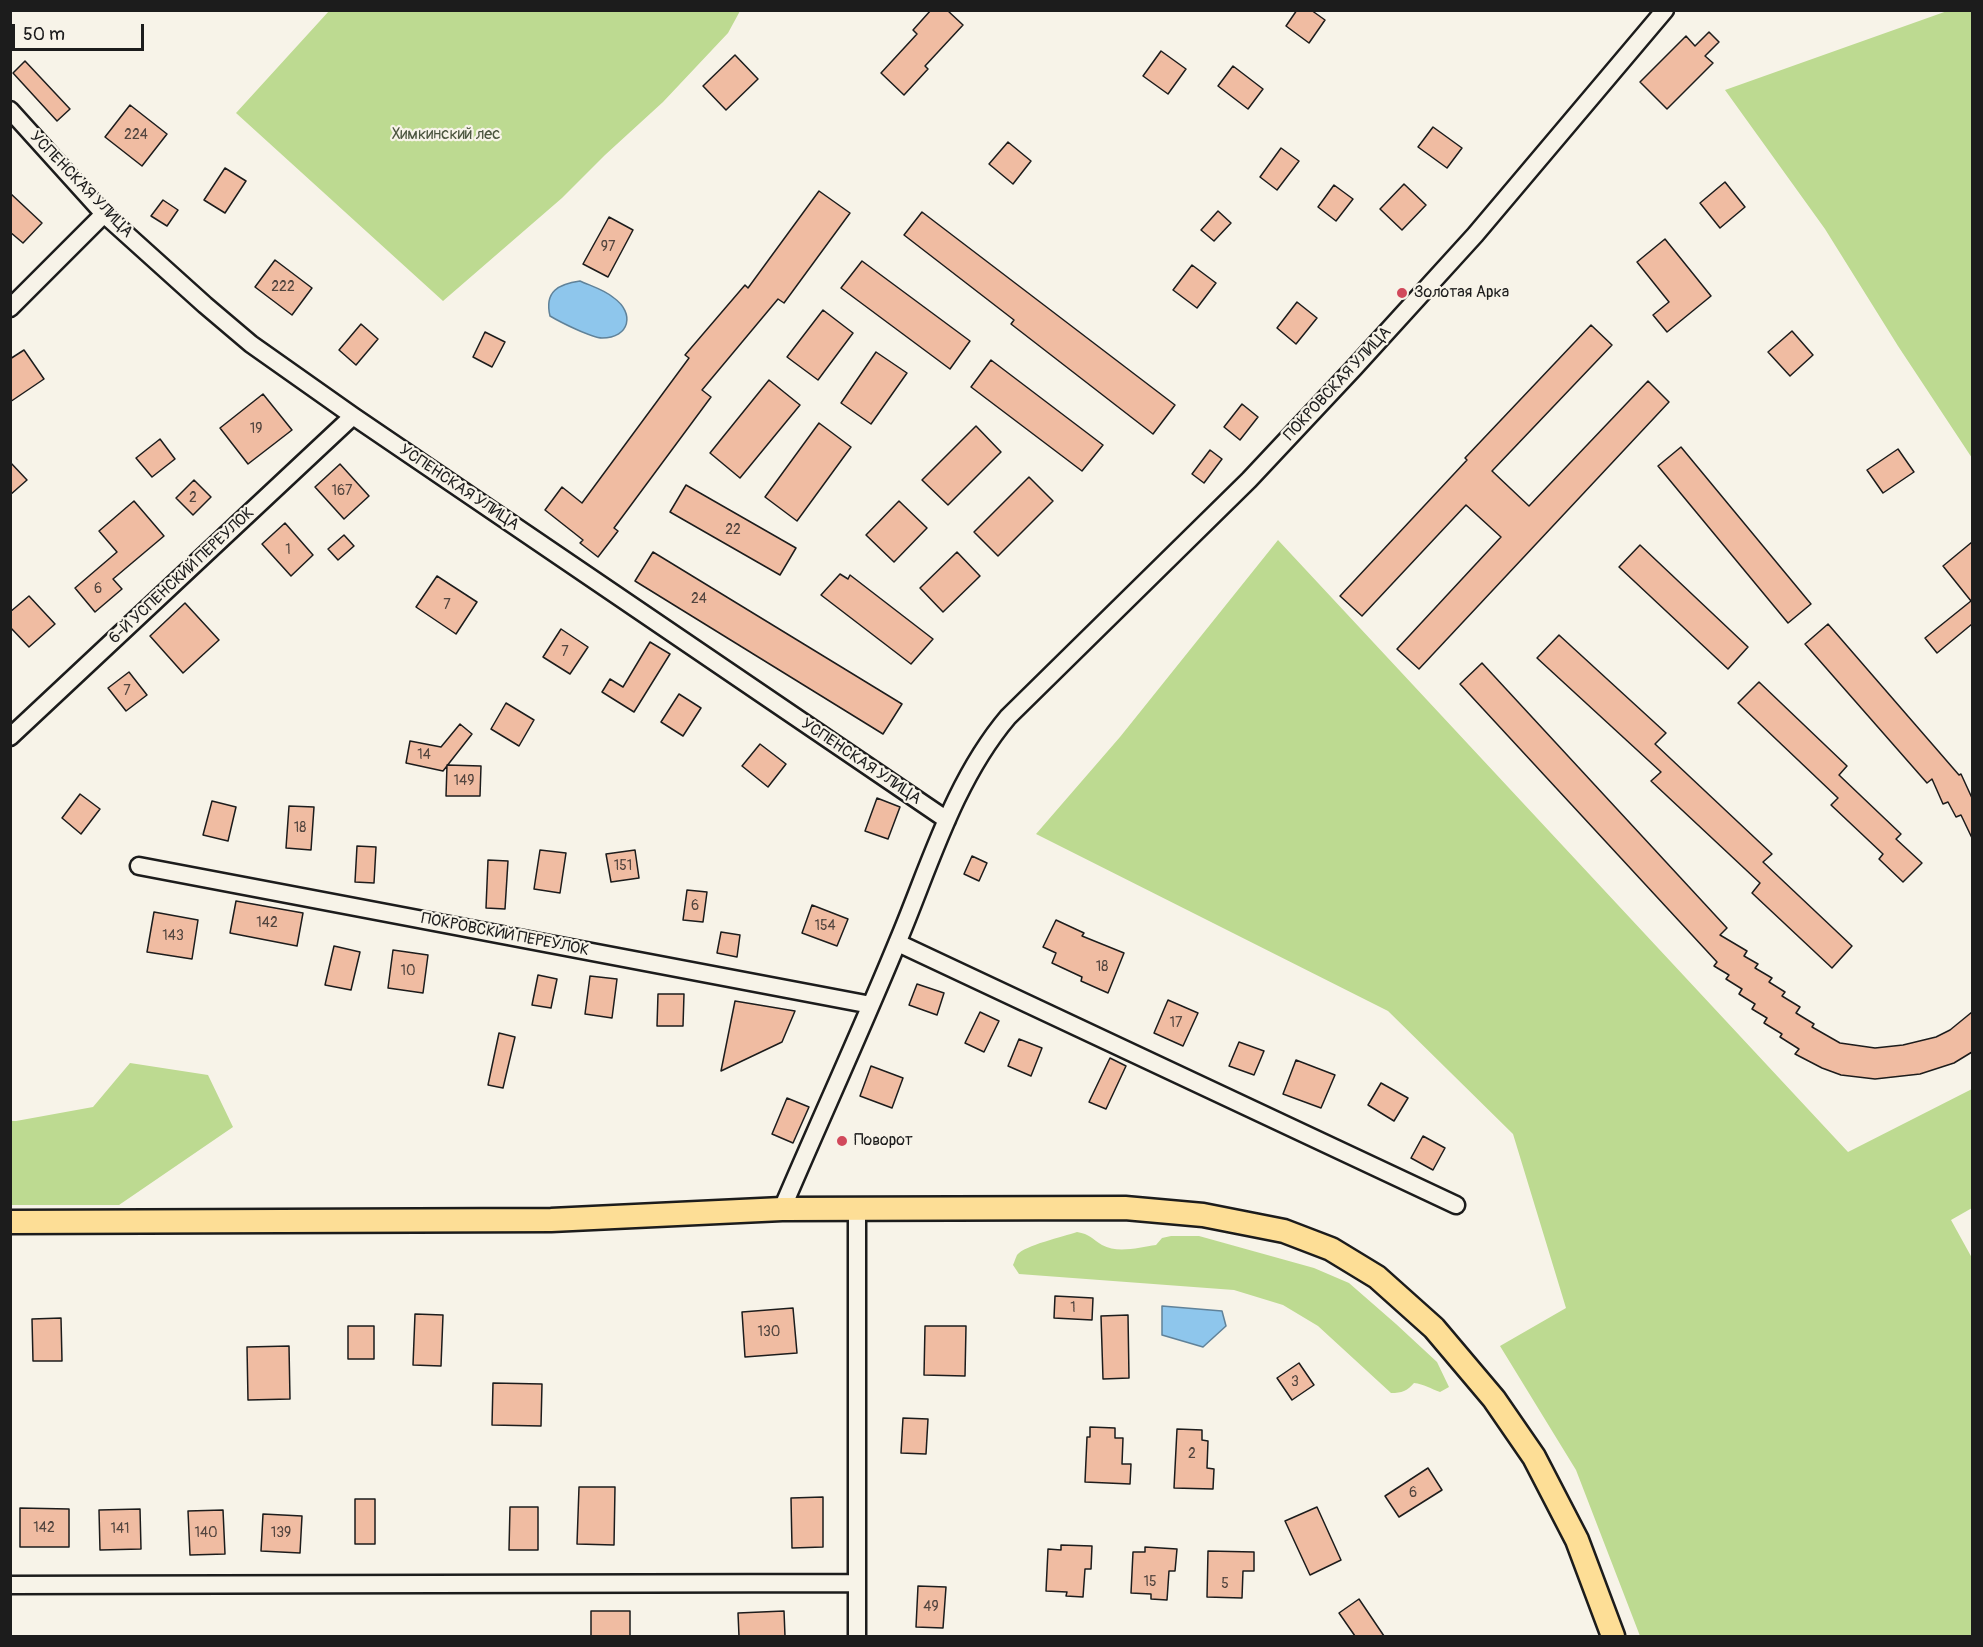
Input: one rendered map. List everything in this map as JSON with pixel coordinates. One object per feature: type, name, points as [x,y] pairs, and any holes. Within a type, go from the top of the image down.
[{"type":"main road","points":[[10,1222],[551,1220],[782,1209],[1136,1209],[1203,1215],[1284,1231],[1331,1249],[1377,1277],[1434,1328],[1494,1399],[1534,1456],[1578,1540],[1613,1636]]},
{"type":"street","name":"ПОКРОВСКАЯ УЛИЦА","points":[[782,1209],[898,943],[947,820],[975,761],[990,738],[1033,692],[1249,480],[1354,368],[1475,235],[1665,10]]},
{"type":"street","name":"УСПЕНСКАЯ УЛИЦА","points":[[10,110],[104,214],[205,306],[236,331],[353,416],[947,820]]},
{"type":"street","points":[[10,308],[104,214]]},
{"type":"street","name":"6-Й УСПЕНСКИЙ ПЕРЕУЛОК","points":[[10,737],[353,416]]},
{"type":"street","name":"ПОКРОВСКИЙ ПЕРЕУЛОК","points":[[139,866],[871,1005]]},
{"type":"street","points":[[898,943],[1456,1205]]},
{"type":"street","points":[[857,1209],[857,1636]]},
{"type":"street","points":[[10,1585],[857,1583]]},
{"type":"green space","points":[[1950,10],[1972,11],[1972,458],[1825,229],[1725,90]]},
{"type":"green space","name":"Химкинский лес","points":[[329,11],[740,11],[728,33],[663,102],[562,198],[443,301],[236,113]]},
{"type":"green space","points":[[1278,540],[1848,1152],[1972,1089],[1972,1208],[1951,1220],[1972,1258],[1972,1636],[1640,1636],[1576,1470],[1500,1346],[1566,1308],[1513,1134],[1388,1011],[1036,834],[1120,737]]},
{"type":"green space","points":[[130,1063],[208,1075],[233,1127],[119,1205],[11,1205],[11,1121],[93,1107]]},
{"type":"green space","points":[[1077,1232],[1088,1235],[1108,1248],[1115,1249],[1156,1245],[1162,1238],[1171,1236],[1199,1236],[1314,1268],[1349,1283],[1396,1324],[1437,1362],[1449,1387],[1440,1392],[1414,1383],[1404,1391],[1391,1393],[1318,1326],[1283,1305],[1234,1290],[1019,1274],[1013,1265],[1021,1251]]},
{"type":"water","points":[[580,281],[606,293],[621,304],[627,317],[624,329],[619,334],[611,337],[597,337],[550,316],[549,300],[555,290],[566,284]]},
{"type":"water","points":[[1162,1306],[1222,1311],[1226,1326],[1203,1347],[1162,1335]]},
{"type":"building","points":[[931,10],[947,10],[963,25],[925,66],[928,69],[904,95],[881,73],[917,34],[913,30]]},
{"type":"building","points":[[1297,10],[1311,10],[1325,20],[1309,43],[1286,26]]},
{"type":"building","points":[[1709,32],[1719,42],[1705,56],[1713,63],[1667,109],[1640,82],[1686,36],[1695,46]]},
{"type":"building","points":[[1161,51],[1186,69],[1168,94],[1143,76]]},
{"type":"building","points":[[735,55],[758,79],[726,110],[703,86]]},
{"type":"building","points":[[25,61],[70,109],[57,121],[13,73]]},
{"type":"building","points":[[1233,66],[1263,89],[1248,109],[1218,86]]},
{"type":"building","points":[[130,105],[167,134],[142,166],[105,137]]},
{"type":"building","points":[[1433,127],[1462,148],[1447,168],[1418,147]]},
{"type":"building","points":[[1008,142],[1031,161],[1013,184],[989,164]]},
{"type":"building","points":[[1281,148],[1299,161],[1277,190],[1260,177]]},
{"type":"building","points":[[225,168],[246,181],[225,213],[204,200]]},
{"type":"building","points":[[1725,182],[1745,207],[1720,228],[1700,203]]},
{"type":"building","points":[[1404,184],[1426,205],[1402,230],[1380,209]]},
{"type":"building","points":[[1334,185],[1353,199],[1336,221],[1318,207]]},
{"type":"building","points":[[819,191],[850,213],[784,303],[778,299],[702,390],[711,397],[614,528],[618,531],[598,557],[580,543],[583,540],[545,510],[562,487],[582,503],[689,358],[685,355],[745,285],[748,288]]},
{"type":"building","points":[[10,193],[42,223],[23,243],[10,232]]},
{"type":"building","points":[[163,200],[178,210],[167,226],[151,216]]},
{"type":"building","points":[[1218,211],[1231,223],[1214,241],[1201,230]]},
{"type":"building","points":[[922,212],[1175,405],[1153,434],[1011,324],[1014,320],[904,235]]},
{"type":"building","points":[[609,217],[633,230],[608,277],[583,264]]},
{"type":"building","points":[[1665,239],[1711,296],[1667,332],[1653,315],[1669,302],[1637,262]]},
{"type":"building","points":[[275,260],[312,288],[292,315],[255,287]]},
{"type":"building","points":[[862,261],[970,341],[950,369],[841,288]]},
{"type":"building","points":[[1192,265],[1216,283],[1197,308],[1173,290]]},
{"type":"building","points":[[1297,302],[1317,318],[1296,344],[1277,328]]},
{"type":"building","points":[[823,310],[853,333],[818,380],[787,357]]},
{"type":"building","points":[[361,324],[378,339],[356,365],[339,350]]},
{"type":"building","points":[[1591,325],[1612,345],[1492,471],[1529,506],[1648,381],[1669,402],[1419,669],[1397,649],[1501,537],[1466,505],[1362,616],[1340,596],[1467,460],[1465,458]]},
{"type":"building","points":[[1792,331],[1813,355],[1790,376],[1768,352]]},
{"type":"building","points":[[485,332],[505,342],[492,367],[473,357]]},
{"type":"building","points":[[24,350],[44,379],[10,402],[10,359]]},
{"type":"building","points":[[876,352],[907,373],[871,424],[841,403]]},
{"type":"building","points":[[991,360],[1103,445],[1082,471],[971,387]]},
{"type":"building","points":[[769,380],[800,405],[740,478],[710,453]]},
{"type":"building","points":[[263,394],[292,430],[248,464],[220,428]]},
{"type":"building","points":[[1242,404],[1258,417],[1240,440],[1224,427]]},
{"type":"building","points":[[819,423],[851,447],[797,521],[765,497]]},
{"type":"building","points":[[976,426],[1001,452],[948,505],[922,480]]},
{"type":"building","points":[[160,439],[175,459],[152,477],[136,458]]},
{"type":"building","points":[[1681,447],[1811,604],[1788,623],[1658,466]]},
{"type":"building","points":[[1898,449],[1914,472],[1883,493],[1867,470]]},
{"type":"building","points":[[1210,450],[1222,459],[1204,483],[1192,474]]},
{"type":"building","points":[[10,462],[27,480],[10,495]]},
{"type":"building","points":[[340,464],[369,496],[344,519],[315,487]]},
{"type":"building","points":[[1029,477],[1053,501],[998,556],[974,532]]},
{"type":"building","points":[[194,480],[211,497],[193,515],[176,498]]},
{"type":"building","points":[[686,485],[796,548],[780,575],[670,512]]},
{"type":"building","points":[[134,501],[164,536],[113,579],[122,589],[95,612],[75,588],[117,552],[99,531]]},
{"type":"building","points":[[899,501],[927,528],[894,562],[866,535]]},
{"type":"building","points":[[285,523],[313,555],[291,576],[262,544]]},
{"type":"building","points":[[344,535],[354,546],[338,560],[328,549]]},
{"type":"building","points":[[1972,542],[1972,624],[1937,653],[1925,638],[1971,601],[1943,566]]},
{"type":"building","points":[[1640,545],[1748,647],[1728,669],[1619,567]]},
{"type":"building","points":[[653,552],[902,704],[883,734],[635,581]]},
{"type":"building","points":[[957,552],[980,576],[943,612],[920,588]]},
{"type":"building","points":[[840,574],[848,579],[850,575],[933,639],[911,664],[821,595]]},
{"type":"building","points":[[437,576],[477,602],[456,634],[416,607]]},
{"type":"building","points":[[29,596],[55,624],[29,647],[10,627],[10,612]]},
{"type":"building","points":[[185,603],[219,640],[183,673],[150,636]]},
{"type":"building","points":[[1828,624],[1959,775],[1961,774],[1972,798],[1972,838],[1961,815],[1956,817],[1948,802],[1943,804],[1932,779],[1927,783],[1805,644]]},
{"type":"building","points":[[561,629],[588,647],[570,674],[543,657]]},
{"type":"building","points":[[1559,635],[1666,733],[1655,744],[1772,854],[1763,862],[1852,946],[1832,968],[1752,893],[1760,883],[1651,781],[1661,772],[1537,658]]},
{"type":"building","points":[[650,642],[670,654],[634,712],[602,692],[610,679],[623,687]]},
{"type":"building","points":[[1482,663],[1727,928],[1720,935],[1747,951],[1744,956],[1758,964],[1755,968],[1772,978],[1769,982],[1785,992],[1782,996],[1800,1007],[1796,1013],[1814,1024],[1812,1027],[1840,1043],[1875,1048],[1903,1045],[1936,1037],[1950,1030],[1972,1012],[1972,1052],[1954,1063],[1920,1074],[1875,1079],[1841,1075],[1795,1054],[1799,1049],[1780,1037],[1782,1034],[1764,1023],[1767,1018],[1752,1009],[1755,1004],[1739,994],[1742,989],[1726,979],[1729,975],[1714,966],[1717,962],[1460,684]]},
{"type":"building","points":[[129,672],[147,695],[126,711],[108,688]]},
{"type":"building","points":[[1759,682],[1847,766],[1839,775],[1901,834],[1896,839],[1922,863],[1903,882],[1879,859],[1883,854],[1831,805],[1838,798],[1738,703]]},
{"type":"building","points":[[679,694],[701,708],[683,736],[661,722]]},
{"type":"building","points":[[506,703],[534,720],[519,746],[491,729]]},
{"type":"building","points":[[460,724],[472,734],[443,771],[406,763],[410,741],[441,747]]},
{"type":"building","points":[[760,744],[786,764],[768,787],[742,766]]},
{"type":"building","points":[[447,765],[481,766],[480,796],[446,796]]},
{"type":"building","points":[[80,794],[100,809],[81,834],[62,818]]},
{"type":"building","points":[[877,798],[900,807],[888,839],[865,831]]},
{"type":"building","points":[[212,801],[236,807],[228,841],[203,835]]},
{"type":"building","points":[[289,806],[314,807],[311,850],[286,848]]},
{"type":"building","points":[[357,846],[376,847],[374,883],[355,882]]},
{"type":"building","points":[[540,850],[566,853],[560,893],[534,889]]},
{"type":"building","points":[[635,850],[639,878],[611,882],[606,854]]},
{"type":"building","points":[[972,856],[987,863],[979,881],[964,874]]},
{"type":"building","points":[[488,860],[508,861],[505,909],[486,908]]},
{"type":"building","points":[[687,890],[707,892],[703,922],[683,920]]},
{"type":"building","points":[[236,901],[303,913],[297,946],[230,933]]},
{"type":"building","points":[[812,905],[848,919],[837,946],[802,933]]},
{"type":"building","points":[[154,912],[198,920],[192,959],[147,952]]},
{"type":"building","points":[[1056,920],[1084,933],[1082,936],[1124,953],[1108,993],[1081,981],[1082,977],[1052,963],[1056,953],[1043,947]]},
{"type":"building","points":[[721,932],[740,935],[737,957],[717,953]]},
{"type":"building","points":[[334,946],[360,952],[351,990],[325,985]]},
{"type":"building","points":[[393,950],[428,955],[423,993],[388,988]]},
{"type":"building","points":[[538,975],[557,979],[551,1008],[532,1005]]},
{"type":"building","points":[[590,976],[617,979],[612,1018],[585,1014]]},
{"type":"building","points":[[917,984],[944,993],[937,1015],[909,1005]]},
{"type":"building","points":[[658,994],[684,994],[683,1026],[657,1026]]},
{"type":"building","points":[[1168,1000],[1198,1013],[1183,1046],[1154,1033]]},
{"type":"building","points":[[735,1001],[795,1011],[782,1042],[721,1071]]},
{"type":"building","points":[[980,1012],[999,1021],[984,1052],[965,1043]]},
{"type":"building","points":[[499,1033],[515,1037],[503,1088],[488,1085]]},
{"type":"building","points":[[1019,1039],[1042,1048],[1031,1076],[1008,1066]]},
{"type":"building","points":[[1239,1042],[1264,1051],[1254,1075],[1229,1066]]},
{"type":"building","points":[[1110,1058],[1126,1066],[1106,1109],[1089,1102]]},
{"type":"building","points":[[1296,1060],[1335,1075],[1321,1108],[1283,1094]]},
{"type":"building","points":[[871,1066],[903,1078],[892,1108],[860,1096]]},
{"type":"building","points":[[1381,1083],[1408,1098],[1394,1121],[1368,1105]]},
{"type":"building","points":[[787,1098],[809,1107],[793,1143],[772,1134]]},
{"type":"building","points":[[1423,1136],[1445,1148],[1433,1170],[1411,1158]]},
{"type":"building","points":[[1055,1296],[1093,1298],[1092,1320],[1054,1318]]},
{"type":"building","points":[[793,1308],[797,1353],[745,1357],[742,1312]]},
{"type":"building","points":[[415,1314],[443,1315],[441,1366],[413,1365]]},
{"type":"building","points":[[1128,1315],[1129,1378],[1103,1379],[1101,1316]]},
{"type":"building","points":[[61,1318],[62,1361],[33,1361],[32,1319]]},
{"type":"building","points":[[348,1326],[374,1326],[374,1359],[348,1359]]},
{"type":"building","points":[[925,1326],[966,1326],[965,1376],[924,1375]]},
{"type":"building","points":[[289,1346],[290,1399],[248,1400],[247,1347]]},
{"type":"building","points":[[1299,1363],[1314,1385],[1292,1400],[1277,1378]]},
{"type":"building","points":[[493,1383],[542,1384],[541,1426],[492,1425]]},
{"type":"building","points":[[903,1418],[928,1419],[926,1454],[901,1453]]},
{"type":"building","points":[[1090,1427],[1115,1428],[1115,1438],[1123,1438],[1122,1464],[1131,1464],[1130,1484],[1085,1482],[1087,1437],[1090,1437]]},
{"type":"building","points":[[1177,1429],[1202,1430],[1202,1440],[1208,1441],[1207,1468],[1214,1469],[1213,1489],[1174,1488]]},
{"type":"building","points":[[1428,1468],[1442,1490],[1399,1517],[1385,1496]]},
{"type":"building","points":[[579,1487],[615,1487],[614,1545],[577,1544]]},
{"type":"building","points":[[823,1497],[823,1547],[792,1548],[791,1498]]},
{"type":"building","points":[[355,1499],[375,1499],[375,1544],[355,1544]]},
{"type":"building","points":[[510,1507],[538,1507],[538,1550],[509,1550]]},
{"type":"building","points":[[1317,1507],[1341,1560],[1310,1575],[1285,1521]]},
{"type":"building","points":[[20,1508],[69,1509],[69,1547],[20,1547]]},
{"type":"building","points":[[140,1509],[141,1549],[100,1550],[99,1510]]},
{"type":"building","points":[[223,1510],[225,1554],[190,1555],[188,1511]]},
{"type":"building","points":[[263,1514],[302,1516],[300,1553],[261,1551]]},
{"type":"building","points":[[1061,1545],[1092,1546],[1091,1569],[1085,1569],[1083,1597],[1066,1596],[1067,1592],[1046,1591],[1048,1549],[1061,1550]]},
{"type":"building","points":[[1145,1547],[1177,1549],[1175,1571],[1169,1571],[1167,1600],[1151,1599],[1151,1594],[1131,1593],[1133,1552],[1145,1552]]},
{"type":"building","points":[[1208,1551],[1254,1552],[1254,1571],[1243,1571],[1242,1598],[1207,1597]]},
{"type":"building","points":[[918,1586],[946,1587],[943,1628],[916,1627]]},
{"type":"building","points":[[1359,1599],[1384,1636],[1355,1636],[1339,1613]]},
{"type":"building","points":[[591,1611],[630,1611],[630,1636],[591,1636]]},
{"type":"building","points":[[784,1611],[785,1636],[739,1636],[738,1613]]},
{"type":"place","name":"Золотая Арка","points":[[1402,293]]},
{"type":"place","name":"Поворот","points":[[842,1141]]}]
